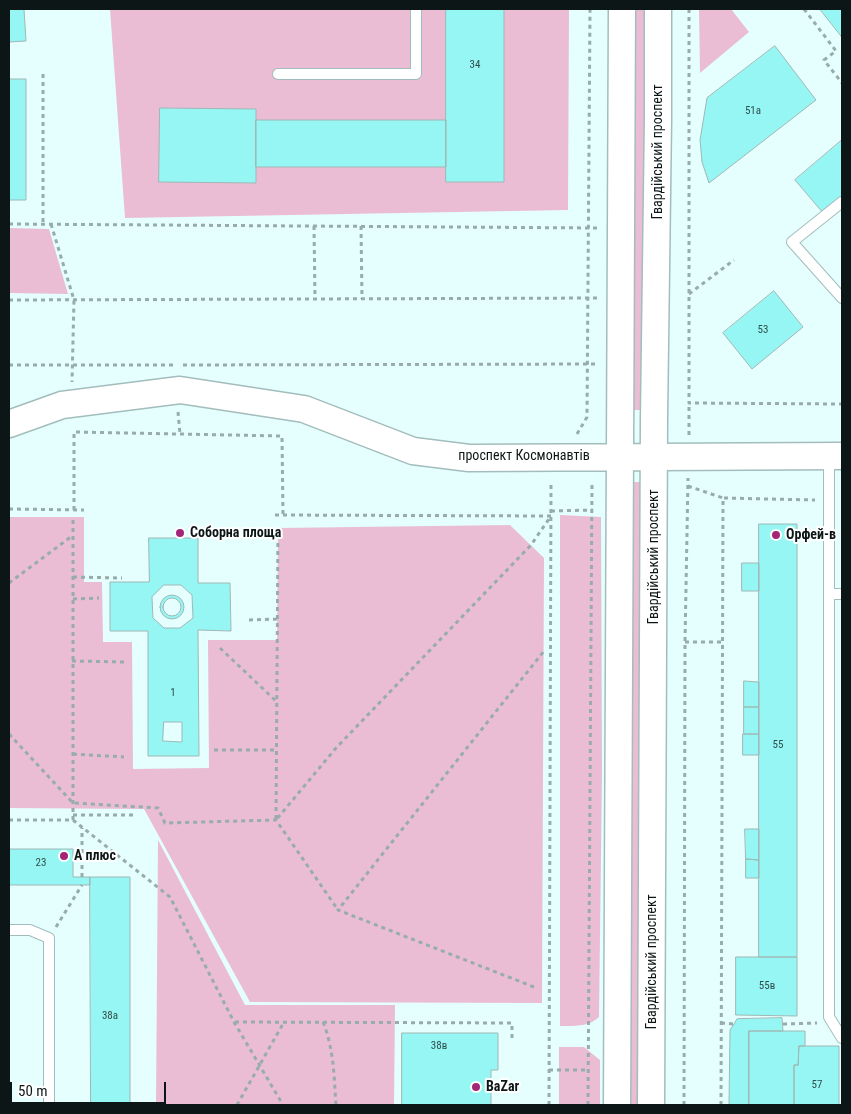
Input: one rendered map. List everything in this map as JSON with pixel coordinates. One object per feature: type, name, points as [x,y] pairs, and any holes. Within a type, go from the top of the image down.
[{"type":"main road","points":[[617,1105],[622,9]]},
{"type":"main road","name":"Гвардійський проспект","points":[[651,1105],[658,9]]},
{"type":"main road","name":"проспект Космонавтів","points":[[9,424],[62,405],[180,390],[304,409],[413,451],[469,458],[836,456]]},
{"type":"lane","points":[[278,74],[416,74],[416,9]]},
{"type":"lane","points":[[842,202],[792,242],[842,298]]},
{"type":"lane","points":[[836,456],[829,500],[829,1017],[842,1038]]},
{"type":"lane","points":[[829,594],[842,594]]},
{"type":"lane","points":[[9,930],[30,930],[49,938],[49,1105]]},
{"type":"path","points":[[549,1105],[552,480],[587,417],[590,9]]},
{"type":"path","points":[[684,1105],[685,642],[689,456],[688,9]]},
{"type":"path","points":[[804,9],[836,50],[824,60],[842,83]]},
{"type":"path","points":[[43,74],[43,224]]},
{"type":"path","points":[[9,224],[600,228]]},
{"type":"path","points":[[51,224],[74,300],[72,385]]},
{"type":"path","points":[[314,226],[315,299]]},
{"type":"path","points":[[361,226],[362,299]]},
{"type":"path","points":[[689,294],[734,260]]},
{"type":"path","points":[[9,300],[601,298]]},
{"type":"path","points":[[9,365],[600,364]]},
{"type":"path","points":[[689,404],[842,404]]},
{"type":"path","points":[[74,510],[74,432],[282,436],[283,515]]},
{"type":"path","points":[[588,1105],[592,480]]},
{"type":"path","points":[[688,486],[722,498],[829,500]]},
{"type":"path","points":[[721,1105],[722,498]]},
{"type":"path","points":[[9,509],[84,510]]},
{"type":"path","points":[[275,515],[551,516]]},
{"type":"path","points":[[9,734],[73,803],[158,808],[165,823],[276,820],[336,748],[531,545],[551,516]]},
{"type":"path","points":[[73,517],[73,820]]},
{"type":"path","points":[[278,528],[276,820],[338,910],[534,987]]},
{"type":"path","points":[[9,582],[73,535]]},
{"type":"path","points":[[73,578],[122,578]]},
{"type":"path","points":[[73,599],[99,598]]},
{"type":"path","points":[[249,620],[277,619]]},
{"type":"path","points":[[685,642],[723,642]]},
{"type":"path","points":[[220,648],[277,702]]},
{"type":"path","points":[[338,910],[544,651]]},
{"type":"path","points":[[72,661],[126,662]]},
{"type":"path","points":[[214,750],[276,750]]},
{"type":"path","points":[[73,754],[124,757]]},
{"type":"path","points":[[73,815],[135,815]]},
{"type":"path","points":[[9,820],[73,820],[170,897],[234,1022],[282,1105]]},
{"type":"path","points":[[82,827],[82,877]]},
{"type":"path","points":[[49,938],[82,885]]},
{"type":"path","points":[[234,1022],[512,1023],[512,1040]]},
{"type":"path","points":[[237,1105],[284,1022]]},
{"type":"path","points":[[323,1022],[328,1034],[333,1058],[336,1105]]},
{"type":"path","points":[[721,1023],[734,1024]]},
{"type":"path","points":[[783,1024],[832,1023]]},
{"type":"path","points":[[549,1070],[588,1070]]},
{"type":"shaded area","points":[[110,9],[569,9],[568,210],[125,218]]},
{"type":"shaded area","points":[[630,9],[646,9],[646,410],[630,410]]},
{"type":"shaded area","points":[[699,9],[731,9],[749,32],[700,73]]},
{"type":"shaded area","points":[[9,228],[49,229],[68,294],[9,293]]},
{"type":"shaded area","points":[[632,482],[644,482],[642,1105],[630,1105]]},
{"type":"shaded area","points":[[560,515],[601,517],[602,771],[599,1017],[591,1023],[570,1026],[560,1026]]},
{"type":"shaded area","points":[[9,517],[84,517],[84,582],[102,582],[103,642],[132,642],[133,769],[209,768],[208,640],[277,640],[278,528],[510,525],[544,558],[542,1003],[250,1002],[144,809],[9,808]]},
{"type":"shaded area","points":[[158,840],[245,1005],[395,1005],[394,1105],[156,1105]]},
{"type":"shaded area","points":[[559,1047],[584,1047],[600,1060],[600,1105],[559,1105]]},
{"type":"building","points":[[9,9],[24,9],[26,41],[9,42]]},
{"type":"building","points":[[446,9],[504,9],[504,182],[446,182]]},
{"type":"building","points":[[820,9],[842,9],[842,37]]},
{"type":"building","points":[[775,46],[816,100],[709,183],[702,162],[700,140],[707,98]]},
{"type":"building","points":[[9,79],[26,79],[26,200],[9,200]]},
{"type":"building","points":[[160,108],[256,109],[256,183],[159,182]]},
{"type":"building","points":[[256,120],[446,120],[446,167],[256,167]]},
{"type":"building","points":[[842,140],[842,199],[824,214],[795,180]]},
{"type":"building","points":[[774,291],[803,327],[752,369],[723,333]]},
{"type":"building","points":[[759,524],[797,524],[797,957],[759,957]]},
{"type":"building","points":[[149,538],[198,538],[198,583],[230,583],[231,631],[198,630],[199,756],[148,756],[148,631],[110,631],[110,582],[149,582]]},
{"type":"building","points":[[742,563],[759,563],[759,591],[742,591]]},
{"type":"building","points":[[164,585],[181,585],[192,595],[193,618],[180,628],[164,628],[153,618],[152,597]]},
{"type":"building","points":[[172,595],[181,598],[184,607],[181,616],[172,619],[163,616],[160,607],[163,598]]},
{"type":"building","points":[[168,598],[176,598],[181,603],[179,614],[168,616],[163,611],[163,603]]},
{"type":"building","points":[[744,681],[759,682],[759,707],[744,707]]},
{"type":"building","points":[[744,707],[759,707],[759,734],[744,734]]},
{"type":"building","points":[[164,722],[182,722],[182,742],[163,741]]},
{"type":"building","points":[[743,734],[759,734],[759,755],[743,755]]},
{"type":"building","points":[[745,829],[759,829],[759,860],[746,859]]},
{"type":"building","points":[[9,849],[73,849],[73,877],[90,877],[90,885],[9,885]]},
{"type":"building","points":[[746,859],[759,860],[759,878],[746,878]]},
{"type":"building","points":[[90,877],[130,877],[130,1105],[91,1105]]},
{"type":"building","points":[[736,957],[797,957],[797,1016],[736,1015]]},
{"type":"building","points":[[782,1018],[783,1031],[749,1031],[749,1105],[729,1105],[730,1030],[737,1019]]},
{"type":"building","points":[[749,1031],[805,1031],[805,1046],[799,1046],[798,1065],[794,1065],[794,1105],[749,1105]]},
{"type":"building","points":[[402,1033],[498,1033],[498,1070],[491,1070],[491,1105],[402,1105]]},
{"type":"building","points":[[799,1046],[839,1046],[839,1105],[794,1105],[794,1065],[798,1065]]},
{"type":"place","name":"Соборна площа","points":[[180,533]]},
{"type":"place","name":"Орфей-в","points":[[776,535]]},
{"type":"place","name":"А плюс","points":[[64,856]]},
{"type":"place","name":"BaZar","points":[[476,1087]]}]
